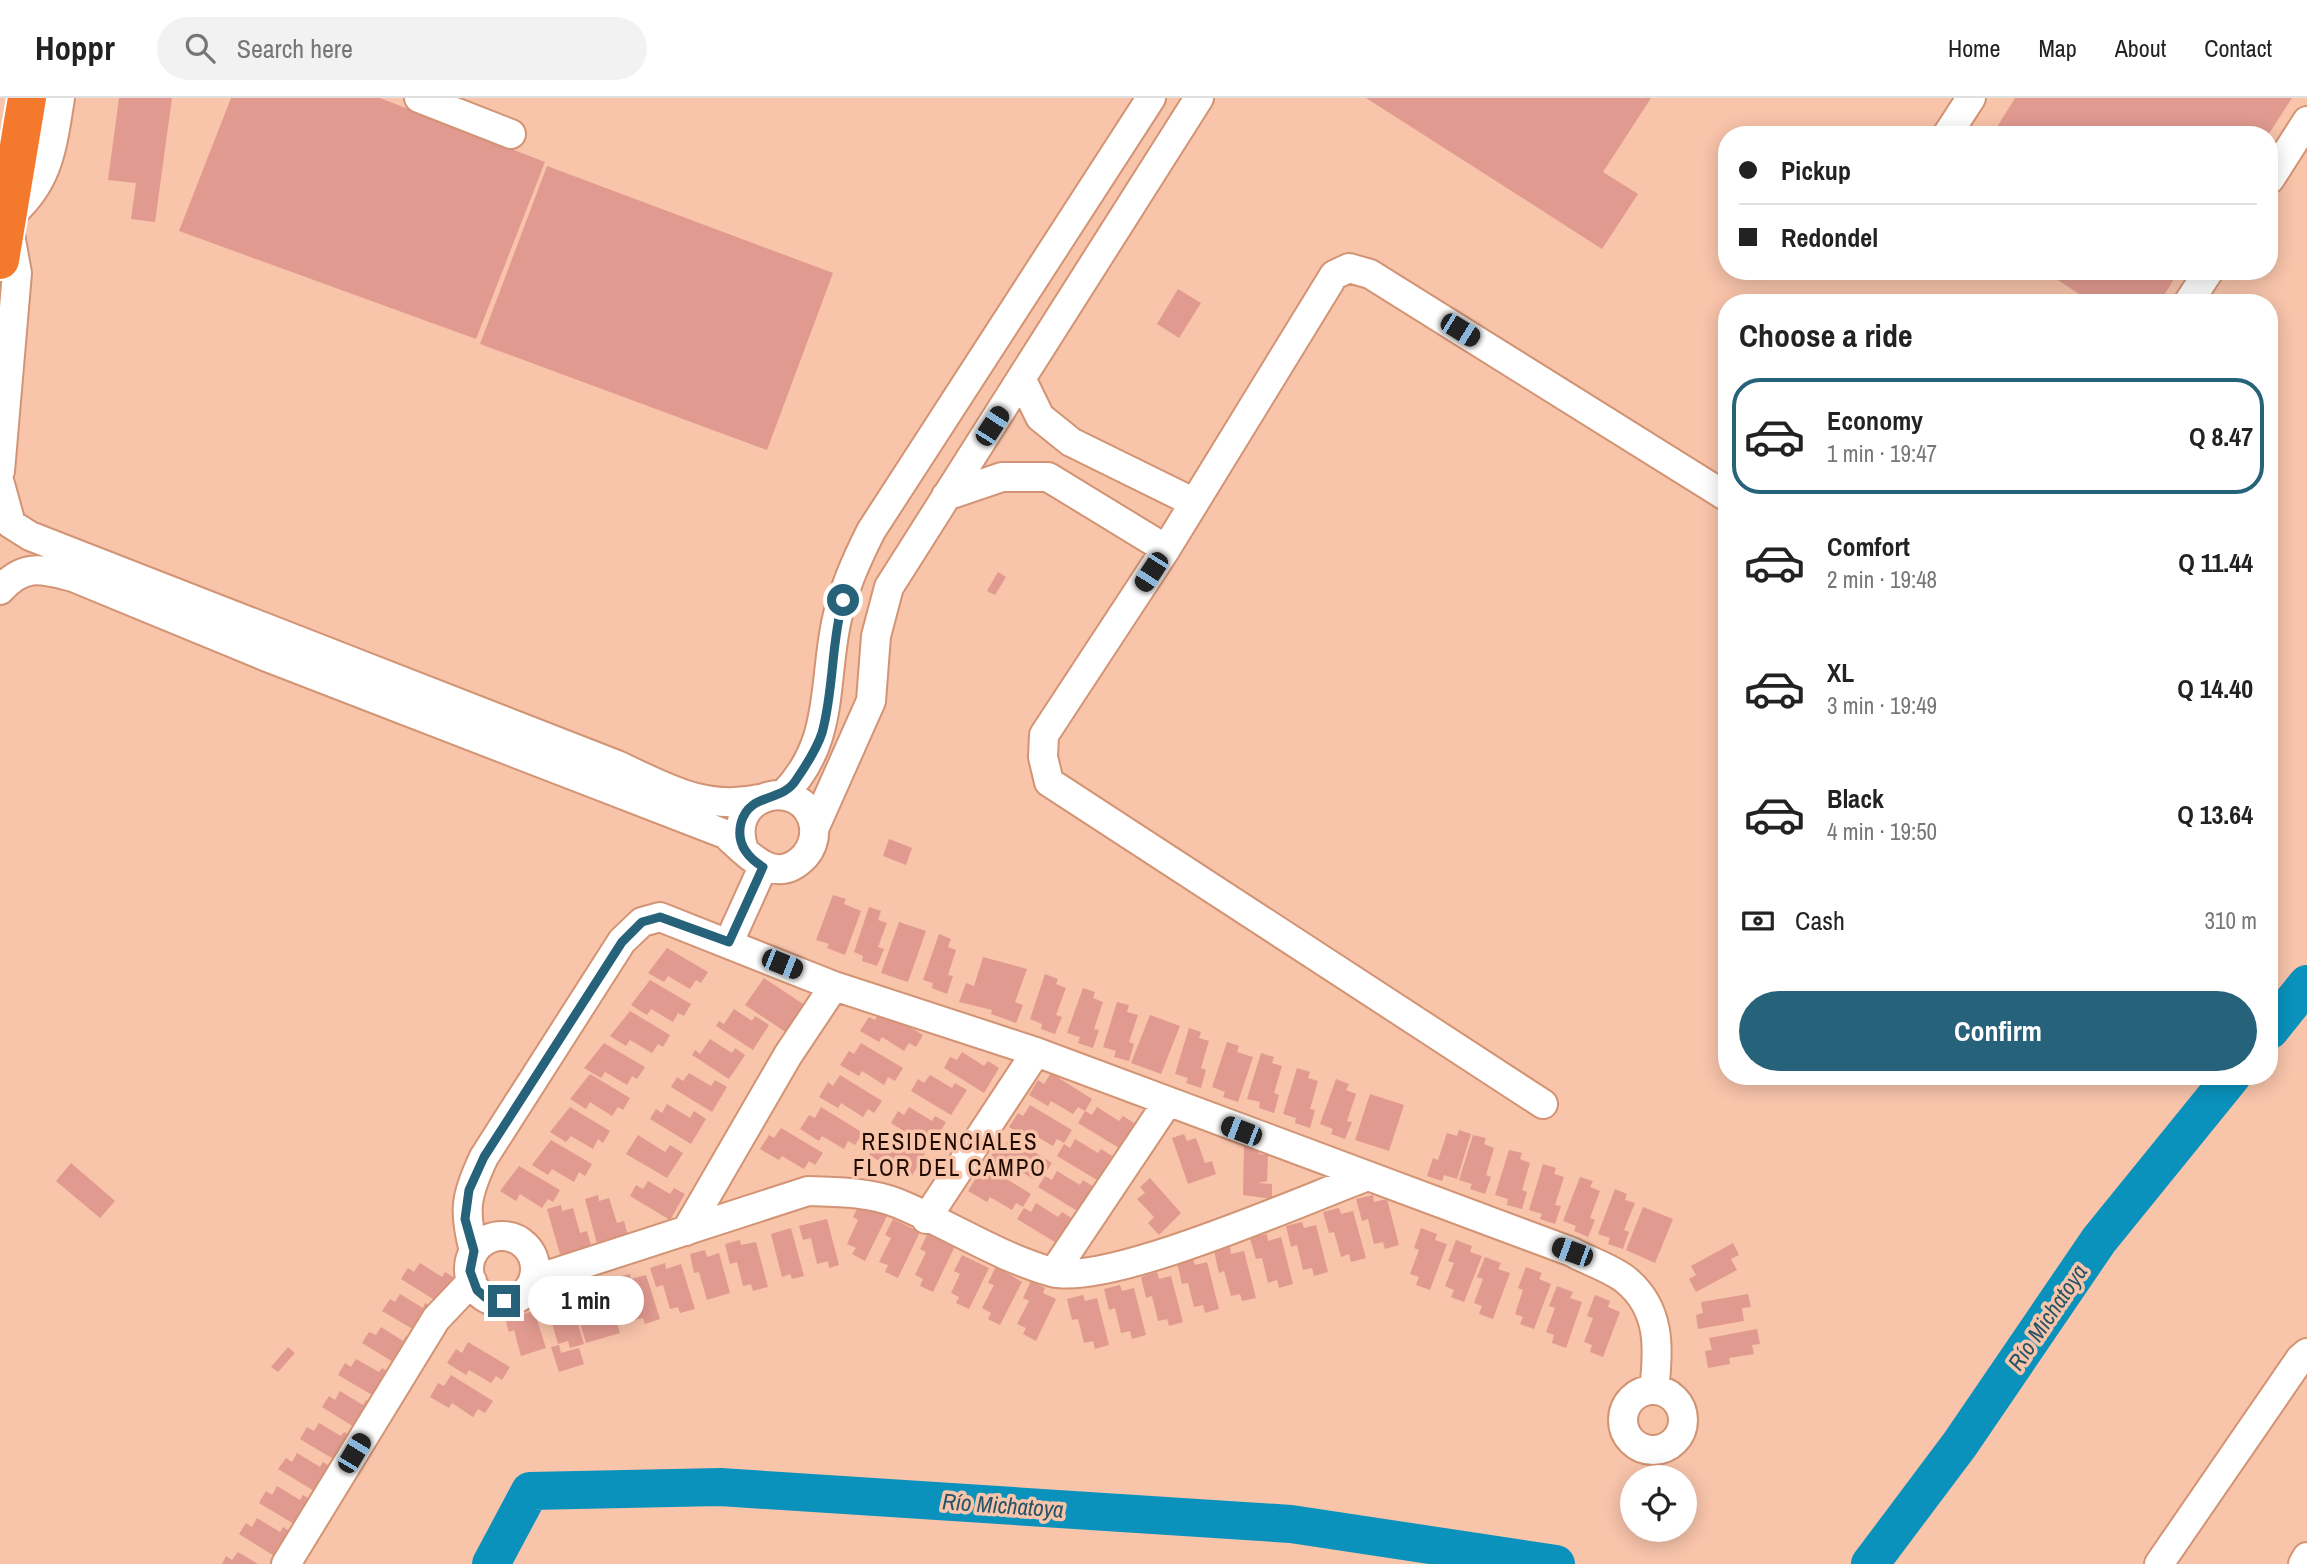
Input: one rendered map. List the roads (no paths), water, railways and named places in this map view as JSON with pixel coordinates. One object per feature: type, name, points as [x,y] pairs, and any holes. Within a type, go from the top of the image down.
[{"type":"highway","points":[[0,260],[27,98]]},
{"type":"street","points":[[0,471],[17,272],[7,218],[24,204],[43,176],[52,153],[60,98]]},
{"type":"street","points":[[419,98],[511,134]]},
{"type":"street","points":[[729,942],[753,859],[740,839],[743,815],[796,782],[821,734],[836,624],[849,576],[871,531],[1151,98]]},
{"type":"street","points":[[0,590],[12,576],[39,568],[73,577],[293,667],[725,834],[753,859],[775,870],[799,862],[813,841],[814,829],[871,701],[876,636],[889,587],[1199,98]]},
{"type":"street","points":[[1953,126],[1971,98]]},
{"type":"street","points":[[2278,166],[2307,121]]},
{"type":"street","points":[[1543,1104],[1049,782],[1043,757],[1044,735],[1166,549],[1334,275],[1349,268],[1370,274],[1718,491]]},
{"type":"street","points":[[1022,380],[1040,417],[1071,442],[1193,502]]},
{"type":"street","points":[[1048,477],[1071,442]]},
{"type":"street","points":[[946,496],[1002,477],[1048,477],[1166,549]]},
{"type":"street","points":[[0,484],[12,524],[30,536],[617,765],[678,793],[734,805],[772,797],[804,807],[814,829]]},
{"type":"street","points":[[474,1251],[465,1219],[469,1190],[484,1157],[622,942],[642,922],[660,917],[729,942],[834,986],[1036,1052],[1572,1252],[1625,1279],[1652,1313],[1659,1353],[1654,1390]]},
{"type":"street","points":[[686,1231],[788,1055],[834,986]]},
{"type":"street","points":[[926,1219],[1036,1052]]},
{"type":"street","points":[[1054,1272],[1167,1103]]},
{"type":"street","points":[[533,1280],[808,1191],[852,1192],[896,1203],[926,1219],[1054,1272],[1087,1275],[1161,1254],[1365,1177]]},
{"type":"street","points":[[501,1236],[522,1242],[534,1259],[533,1280],[522,1295],[504,1301],[485,1297],[472,1281],[470,1261],[474,1251],[491,1238],[501,1236]]},
{"type":"street","points":[[286,1564],[436,1319],[472,1281]]},
{"type":"street","points":[[2159,1564],[2300,1359],[2307,1353]]},
{"type":"street","points":[[2303,1564],[2307,1557]]},
{"type":"waterway","name":"Río Michatoya","points":[[2278,1020],[2307,984]]},
{"type":"waterway","name":"Río Michatoya","points":[[1870,1564],[1960,1444],[2099,1240],[2225,1085]]},
{"type":"waterway","name":"Río Michatoya","points":[[491,1564],[530,1491],[720,1487],[1291,1524],[1556,1564]]},
{"type":"district","name":"RESIDENCIALES FLOR DEL CAMPO","points":[[950,1154]]}]
